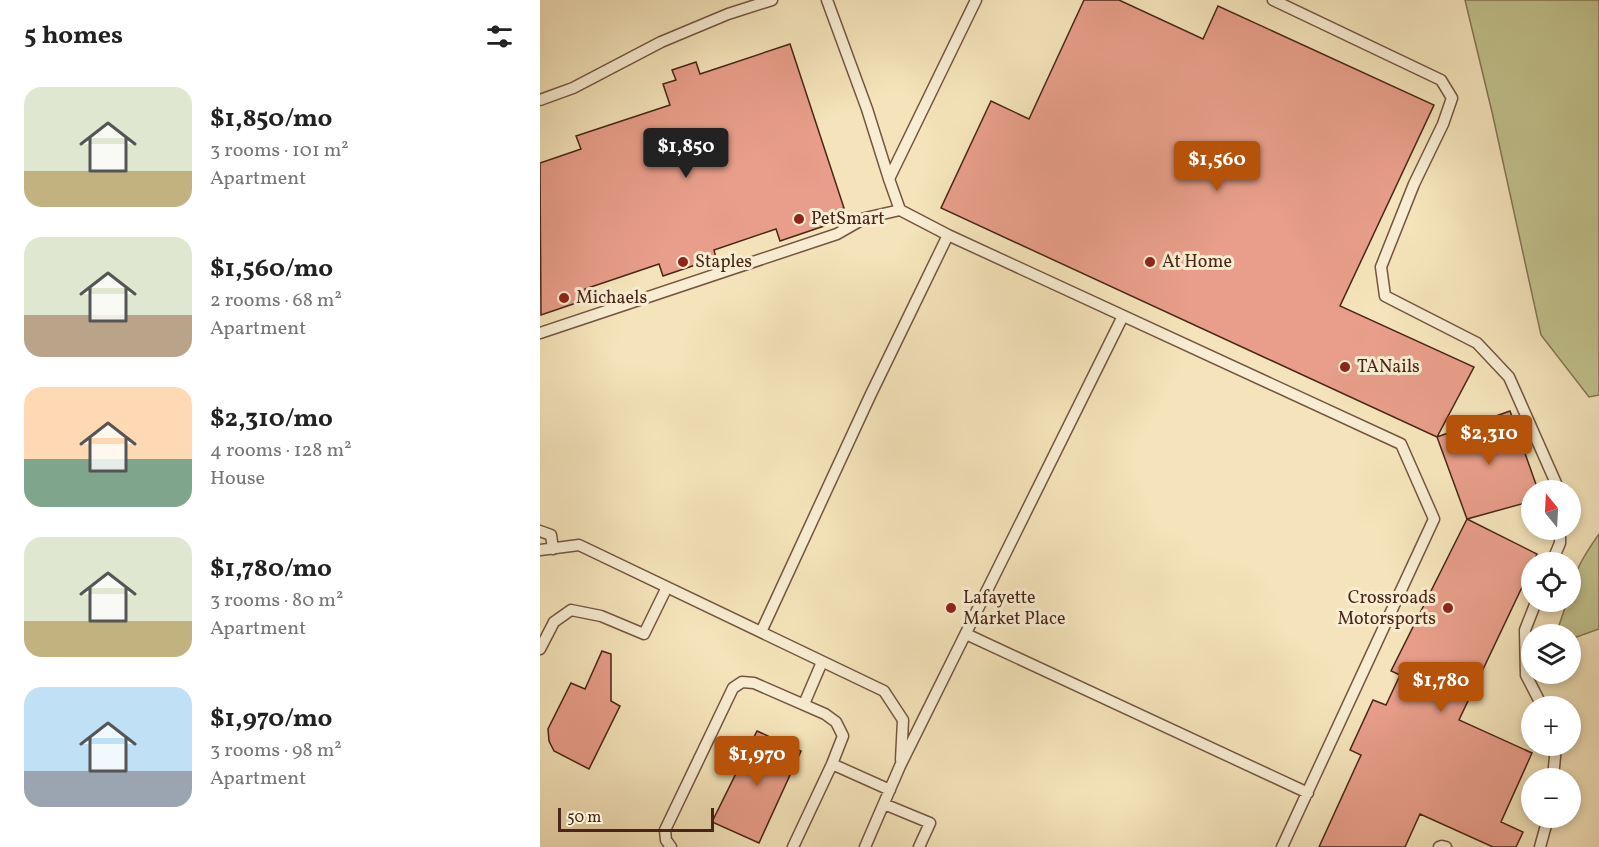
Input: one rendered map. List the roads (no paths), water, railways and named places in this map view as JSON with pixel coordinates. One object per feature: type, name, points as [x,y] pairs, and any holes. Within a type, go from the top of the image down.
[{"type":"lane","points":[[540,99],[573,88],[661,42],[728,14],[772,0]]},
{"type":"lane","points":[[827,0],[867,109],[900,210]]},
{"type":"lane","points":[[889,179],[976,0]]},
{"type":"lane","points":[[1273,0],[1441,80],[1452,98],[1381,267],[1385,296],[1477,343],[1509,377],[1555,480]]},
{"type":"lane","points":[[540,333],[837,234],[865,218],[900,210],[948,235],[1401,444],[1434,519],[1282,847]]},
{"type":"lane","points":[[761,632],[870,396],[948,235]]},
{"type":"lane","points":[[865,847],[900,766],[1123,315]]},
{"type":"lane","points":[[540,531],[550,535],[553,549]]},
{"type":"lane","points":[[540,550],[579,545],[884,691],[903,720],[900,766]]},
{"type":"lane","points":[[540,649],[554,622],[571,610],[601,616],[644,634],[667,587]]},
{"type":"lane","points":[[1532,612],[1525,630],[1526,675],[1537,696]]},
{"type":"lane","points":[[966,634],[1308,793]]},
{"type":"lane","points":[[804,704],[822,662]]},
{"type":"lane","points":[[671,847],[666,840],[665,830],[733,688],[742,682],[754,683],[825,714],[836,722],[843,736],[793,847]]},
{"type":"lane","points":[[832,764],[890,790]]},
{"type":"lane","points":[[884,804],[930,823],[919,847]]},
{"type":"lane","points":[[1540,847],[1545,828]]},
{"type":"lane","points":[[1439,847],[1446,847]]},
{"type":"place","name":"PetSmart","points":[[799,219]]},
{"type":"place","name":"Staples","points":[[683,262]]},
{"type":"place","name":"At Home","points":[[1150,262]]},
{"type":"place","name":"Michaels","points":[[564,298]]},
{"type":"place","name":"TANails","points":[[1345,367]]},
{"type":"place","name":"Lafayette Market Place","points":[[951,608]]},
{"type":"place","name":"Crossroads Motorsports","points":[[1448,608]]}]
